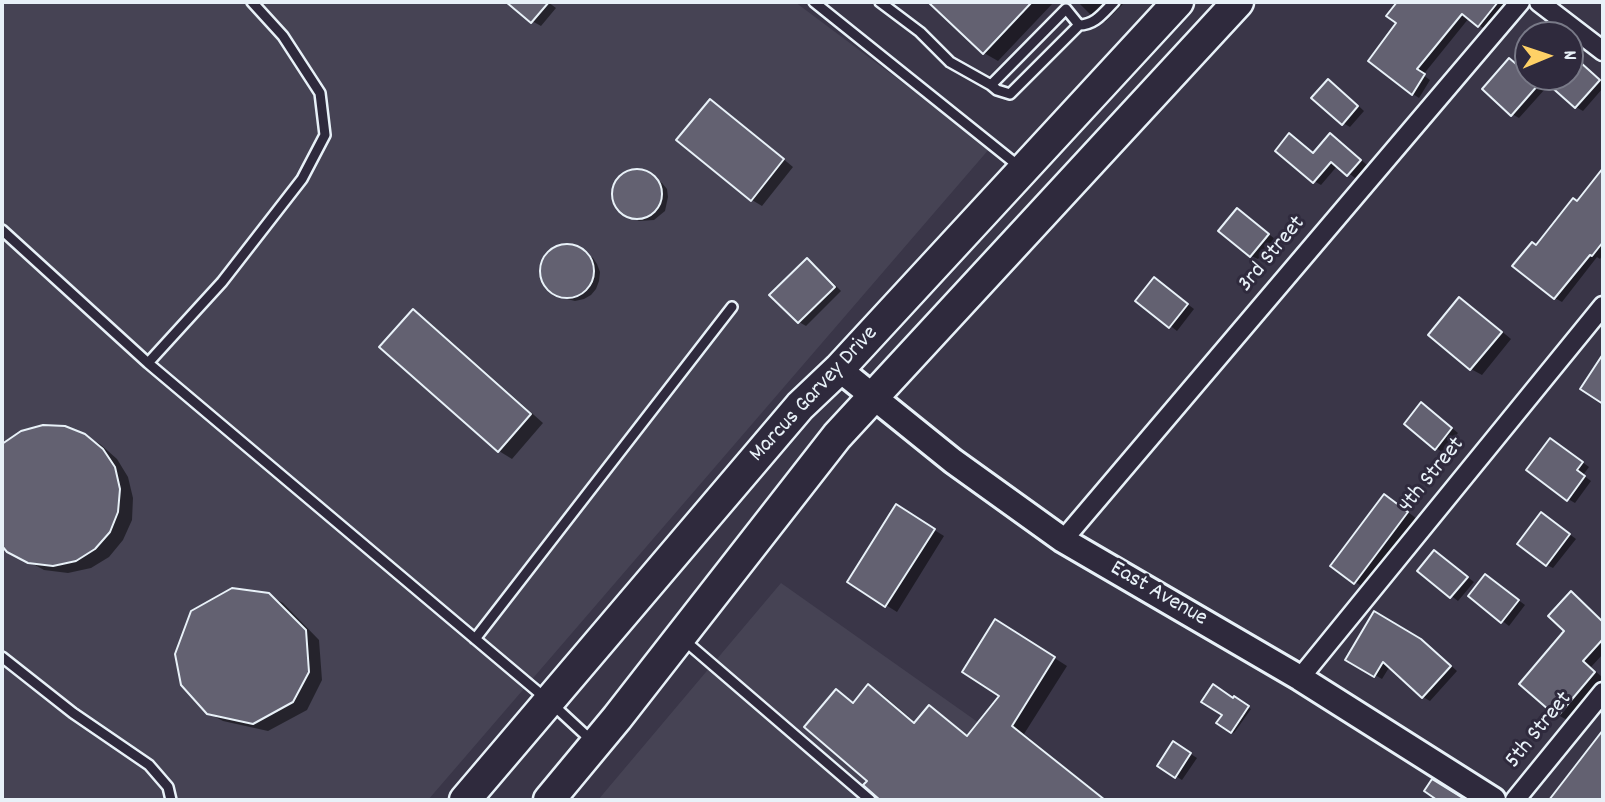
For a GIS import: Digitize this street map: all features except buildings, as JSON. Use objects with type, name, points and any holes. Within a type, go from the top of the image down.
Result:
[{"type":"highway","name":"Marcus Garvey Drive","points":[[465,800],[800,406],[839,369],[1178,2]]},
{"type":"highway","name":"Marcus Garvey Drive","points":[[549,800],[596,744],[837,436],[1238,2]]},
{"type":"main road","name":"East Avenue","points":[[839,369],[953,461],[1063,540],[1300,678],[1493,800]]},
{"type":"street","name":"3rd Street","points":[[1063,540],[1520,2]]},
{"type":"street","points":[[1539,2],[1603,51]]},
{"type":"street","name":"4th Street","points":[[1300,678],[1603,306]]},
{"type":"street","name":"5th Street","points":[[1515,800],[1603,692]]},
{"type":"lane","points":[[148,363],[222,282],[302,179],[325,135],[320,93],[283,36],[252,2]]},
{"type":"lane","points":[[814,2],[1023,169]]},
{"type":"lane","points":[[880,2],[920,32],[950,62],[997,90],[1010,94],[1079,24]]},
{"type":"lane","points":[[991,85],[1066,9],[1079,24],[1088,25],[1096,21],[1114,2]]},
{"type":"lane","points":[[2,230],[148,363],[550,702],[596,744]]},
{"type":"lane","points":[[475,639],[732,307]]},
{"type":"lane","points":[[680,637],[870,800]]},
{"type":"lane","points":[[2,657],[73,713],[149,765],[168,788],[171,800]]},
{"type":"shaded area","points":[[2,2],[795,2],[990,148],[428,800],[2,800]]},
{"type":"shaded area","points":[[781,583],[1088,800],[598,800]]}]
